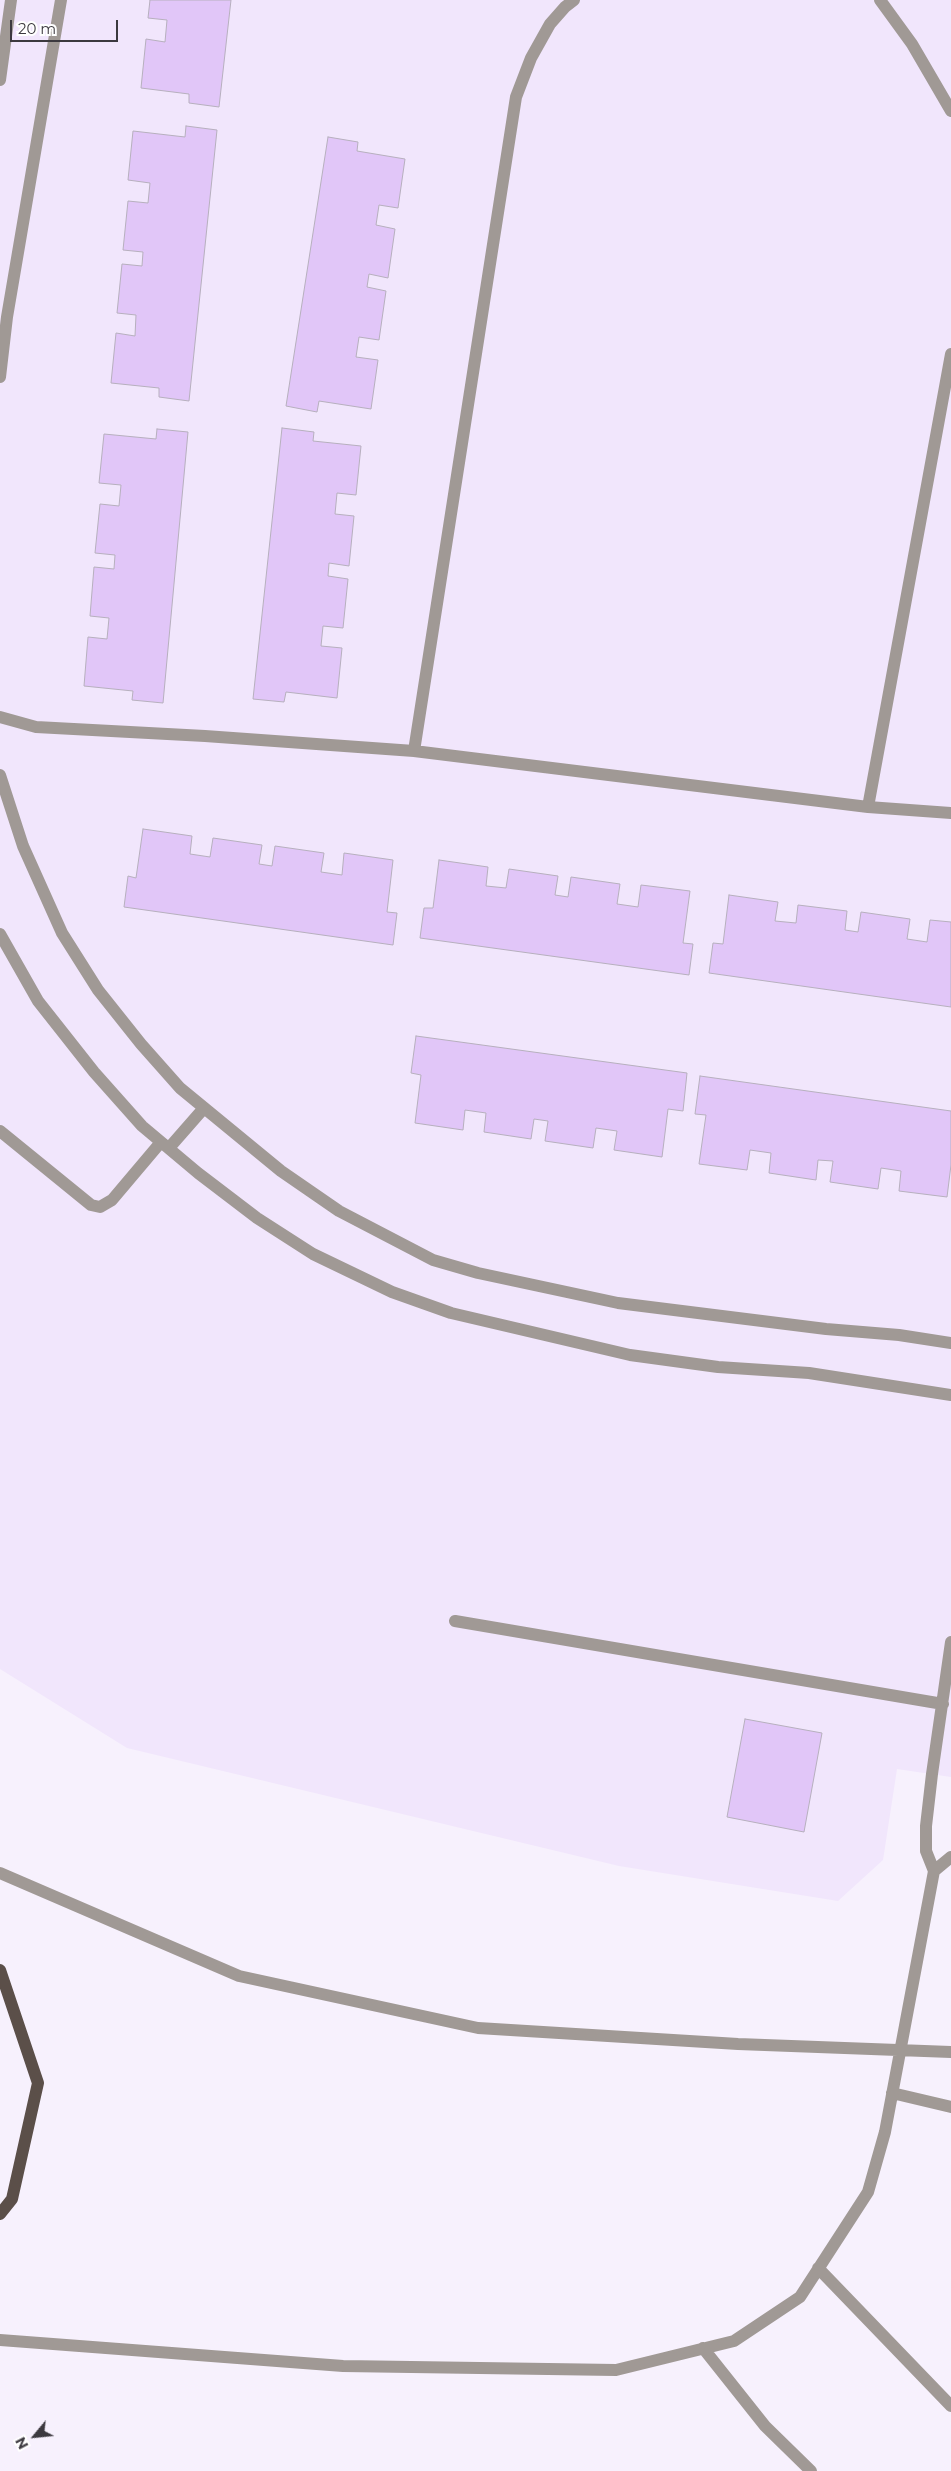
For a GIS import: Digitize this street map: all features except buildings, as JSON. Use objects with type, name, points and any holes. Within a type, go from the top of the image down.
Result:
[{"type":"main road","points":[[0,1970],[38,2084],[12,2199],[0,2214]]},
{"type":"street","points":[[0,80],[10,0]]},
{"type":"street","points":[[0,377],[7,317],[61,0]]},
{"type":"street","points":[[414,751],[516,97],[531,58],[550,24],[574,0]]},
{"type":"street","points":[[880,0],[912,44],[951,111]]},
{"type":"street","points":[[868,806],[951,354]]},
{"type":"street","points":[[0,717],[36,727],[205,736],[414,751],[868,806],[951,813]]},
{"type":"street","points":[[0,775],[23,846],[62,933],[98,990],[140,1044],[180,1088],[281,1172],[340,1211],[433,1260],[478,1273],[618,1303],[826,1329],[899,1335],[951,1343]]},
{"type":"street","points":[[0,934],[38,1002],[94,1072],[142,1126],[257,1218],[314,1254],[392,1292],[451,1313],[630,1355],[718,1367],[809,1373],[951,1395]]},
{"type":"street","points":[[0,1131],[91,1205],[100,1207],[112,1200],[204,1108]]},
{"type":"street","points":[[454,1621],[944,1704]]},
{"type":"street","points":[[0,2340],[343,2366],[616,2370],[734,2341],[800,2296],[868,2192],[885,2132],[934,1871],[926,1851],[926,1826],[932,1774],[949,1683],[951,1642]]},
{"type":"street","points":[[934,1871],[951,1857]]},
{"type":"street","points":[[0,1873],[239,1976],[478,2028],[738,2044],[951,2052]]},
{"type":"street","points":[[892,2093],[951,2106]]},
{"type":"street","points":[[818,2268],[951,2406]]},
{"type":"street","points":[[703,2348],[766,2426],[811,2471]]},
{"type":"shaded area","points":[[0,0],[951,0],[951,1777],[897,1769],[883,1860],[838,1901],[619,1866],[127,1748],[0,1669]]}]
